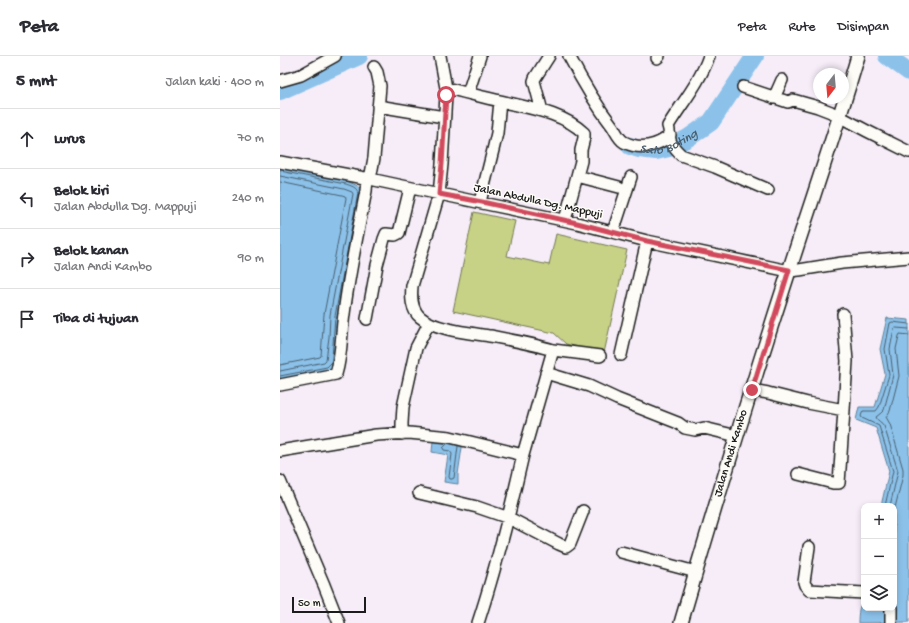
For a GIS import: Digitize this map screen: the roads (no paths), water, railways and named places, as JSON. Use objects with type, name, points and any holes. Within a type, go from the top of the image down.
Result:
[{"type":"street","points":[[280,82],[301,75],[335,56]]},
{"type":"street","points":[[440,56],[446,88],[442,164],[439,194],[412,286],[411,300],[415,309],[420,317],[429,323],[441,327],[491,336],[553,350],[600,356]]},
{"type":"street","points":[[468,93],[480,56]]},
{"type":"street","points":[[542,112],[534,81],[548,56]]},
{"type":"street","points":[[569,56],[587,89],[605,117],[624,141],[647,147],[670,139]]},
{"type":"street","points":[[709,56],[703,72],[695,86],[668,126],[670,139],[679,153],[768,190]]},
{"type":"street","name":"Jalan Andi Kambo","points":[[681,623],[737,436],[858,57]]},
{"type":"street","points":[[280,385],[336,374],[341,349],[348,284],[374,158],[380,86],[377,72],[374,67]]},
{"type":"street","points":[[774,98],[782,80]]},
{"type":"street","points":[[743,87],[788,102],[793,100],[818,107],[840,116],[909,152]]},
{"type":"street","points":[[446,88],[564,119],[584,133],[577,176],[565,220]]},
{"type":"street","points":[[480,202],[497,133],[500,101]]},
{"type":"street","points":[[378,106],[444,117]]},
{"type":"street","name":"Jalan Abdulla Dg. Mappuji","points":[[280,162],[565,220],[647,241],[789,270],[909,257]]},
{"type":"street","points":[[577,176],[619,187]]},
{"type":"street","points":[[613,232],[631,177]]},
{"type":"street","points":[[367,319],[377,265],[384,239],[386,234],[395,235],[399,233],[410,188]]},
{"type":"street","points":[[621,355],[647,241]]},
{"type":"street","points":[[798,474],[833,483],[839,483],[847,361],[843,314]]},
{"type":"street","points":[[402,434],[403,406],[416,348],[429,323]]},
{"type":"street","points":[[478,623],[492,580],[509,518],[523,455],[553,350]]},
{"type":"street","points":[[546,373],[590,386],[617,399],[678,422],[685,428],[694,430],[704,428],[737,436]]},
{"type":"street","points":[[752,390],[844,410]]},
{"type":"street","points":[[280,451],[376,435],[409,433],[450,437],[523,455]]},
{"type":"street","points":[[280,481],[339,623]]},
{"type":"street","points":[[419,493],[477,507],[509,518],[566,547],[570,544],[584,511]]},
{"type":"street","points":[[809,547],[804,582],[809,590],[861,593]]},
{"type":"street","points":[[620,552],[696,572]]},
{"type":"street","points":[[891,611],[891,623]]},
{"type":"water","points":[[280,167],[347,181],[360,187],[362,192],[335,364],[329,371],[280,380]]},
{"type":"water","points":[[887,318],[909,320],[909,622],[858,623],[861,603],[861,611],[897,611],[897,503],[882,503],[889,471],[876,428],[856,420],[859,407],[875,407],[885,374],[880,349]]},
{"type":"water","points":[[445,438],[463,441],[458,484],[444,482],[448,455],[432,452],[433,441],[444,442]]},
{"type":"waterway","name":"Salo Boting","points":[[280,91],[359,56]]},
{"type":"waterway","name":"Salo Boting","points":[[630,146],[639,149],[656,151],[669,148],[688,138],[711,122],[755,56]]},
{"type":"waterway","name":"Salo Boting","points":[[887,56],[909,72]]}]
